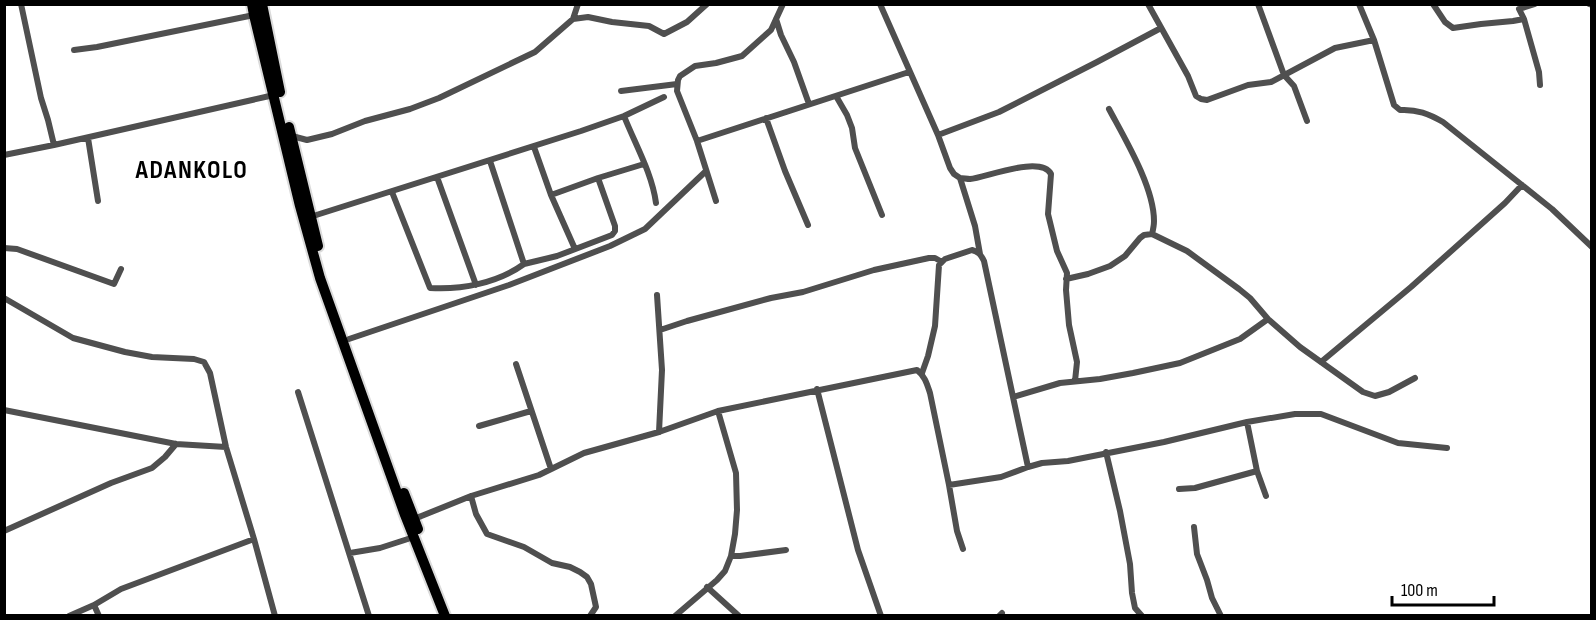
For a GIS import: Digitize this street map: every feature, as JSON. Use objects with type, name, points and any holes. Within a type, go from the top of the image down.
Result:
[{"type":"main road","points":[[262,4],[320,278],[414,537],[446,615]]},
{"type":"main road","points":[[253,10],[307,218],[326,276],[414,519],[452,615]]},
{"type":"street","points":[[21,4],[41,98],[54,145]]},
{"type":"street","points":[[291,136],[307,140],[333,134],[440,98],[535,52],[573,19],[578,4]]},
{"type":"street","points":[[573,19],[588,17],[650,26],[664,34],[687,22],[707,4]]},
{"type":"street","points":[[716,201],[676,84],[680,76],[695,66],[742,56],[771,30],[783,4]]},
{"type":"street","points":[[880,4],[938,135],[950,168],[960,178],[975,226],[980,254],[984,261],[1028,468]]},
{"type":"street","points":[[1148,4],[1188,76],[1196,96],[1207,100],[1248,85],[1271,82],[1335,48],[1374,40]]},
{"type":"street","points":[[1258,4],[1284,75],[1294,86],[1307,121]]},
{"type":"street","points":[[1359,4],[1374,40],[1394,105],[1400,110],[1411,109],[1426,113],[1443,122],[1552,210],[1592,247]]},
{"type":"street","points":[[1433,4],[1445,22],[1453,28],[1524,19]]},
{"type":"street","points":[[1535,4],[1519,9],[1539,72],[1540,86]]},
{"type":"street","points":[[74,50],[97,47],[253,10]]},
{"type":"street","points":[[776,18],[809,104]]},
{"type":"street","points":[[938,135],[999,112],[1161,28]]},
{"type":"street","points":[[697,141],[909,72]]},
{"type":"street","points":[[621,91],[676,84]]},
{"type":"street","points":[[4,155],[274,95]]},
{"type":"street","points":[[837,96],[852,128],[855,148],[882,215]]},
{"type":"street","points":[[307,218],[534,147],[624,116],[664,97]]},
{"type":"street","points":[[1109,109],[1136,159],[1149,192],[1154,220],[1152,234]]},
{"type":"street","points":[[624,116],[654,190],[656,203]]},
{"type":"street","points":[[766,118],[808,225]]},
{"type":"street","points":[[88,138],[98,201]]},
{"type":"street","points":[[534,147],[551,195],[575,249]]},
{"type":"street","points":[[490,160],[524,264]]},
{"type":"street","points":[[551,195],[644,164]]},
{"type":"street","points":[[960,178],[969,179],[1006,169],[1043,166],[1049,170],[1051,174],[1048,214],[1067,273],[1069,325],[1077,362],[1075,381]]},
{"type":"street","points":[[348,339],[509,285],[645,230],[706,171]]},
{"type":"street","points":[[437,177],[476,285]]},
{"type":"street","points":[[392,192],[430,288],[476,285],[498,278],[524,264],[612,235],[615,231],[598,178]]},
{"type":"street","points":[[1321,363],[1410,287],[1522,185]]},
{"type":"street","points":[[1066,279],[1110,267],[1125,256],[1140,238],[1152,234],[1187,251],[1239,289],[1300,347],[1363,393],[1375,396],[1389,392],[1415,378]]},
{"type":"street","points":[[4,248],[16,249],[114,284],[121,269]]},
{"type":"street","points":[[922,373],[934,326],[939,265],[945,259],[972,250],[980,254]]},
{"type":"street","points":[[660,330],[771,298],[803,292],[874,270],[929,258],[942,262]]},
{"type":"street","points":[[657,295],[662,370],[659,432]]},
{"type":"street","points":[[4,298],[72,338],[152,357],[194,359],[204,362],[210,374],[226,447],[275,615]]},
{"type":"street","points":[[1013,397],[1060,383],[1133,373],[1180,363],[1240,339],[1268,319]]},
{"type":"street","points":[[516,364],[551,469]]},
{"type":"street","points":[[414,519],[471,496],[539,475],[584,453],[659,432],[718,411],[917,370],[922,373],[930,393],[957,531],[963,549]]},
{"type":"street","points":[[817,389],[858,550],[880,614],[872,615]]},
{"type":"street","points":[[298,392],[369,615]]},
{"type":"street","points":[[4,410],[176,444],[226,447]]},
{"type":"street","points":[[480,426],[531,411]]},
{"type":"street","points":[[675,615],[717,580],[731,556],[737,510],[736,473],[718,411]]},
{"type":"street","points":[[949,485],[1001,477],[1042,463],[1068,461],[1247,422],[1295,414],[1321,414],[1398,443],[1447,448]]},
{"type":"street","points":[[1247,422],[1257,471],[1266,496]]},
{"type":"street","points":[[4,531],[111,483],[152,468],[176,444]]},
{"type":"street","points":[[1106,452],[1130,564],[1135,609],[1143,615]]},
{"type":"street","points":[[1179,489],[1195,488],[1257,471]]},
{"type":"street","points":[[471,496],[476,514],[487,534],[524,547],[552,563],[570,567],[586,577],[594,593],[597,607],[590,615]]},
{"type":"street","points":[[1194,527],[1197,554],[1220,615]]},
{"type":"street","points":[[350,553],[380,548],[414,537]]},
{"type":"street","points":[[69,615],[94,605],[122,589],[254,539]]},
{"type":"street","points":[[731,556],[786,550]]},
{"type":"street","points":[[707,587],[739,615]]},
{"type":"street","points":[[94,605],[99,615]]},
{"type":"district","name":"ADANKOLO","points":[[192,170]]}]
